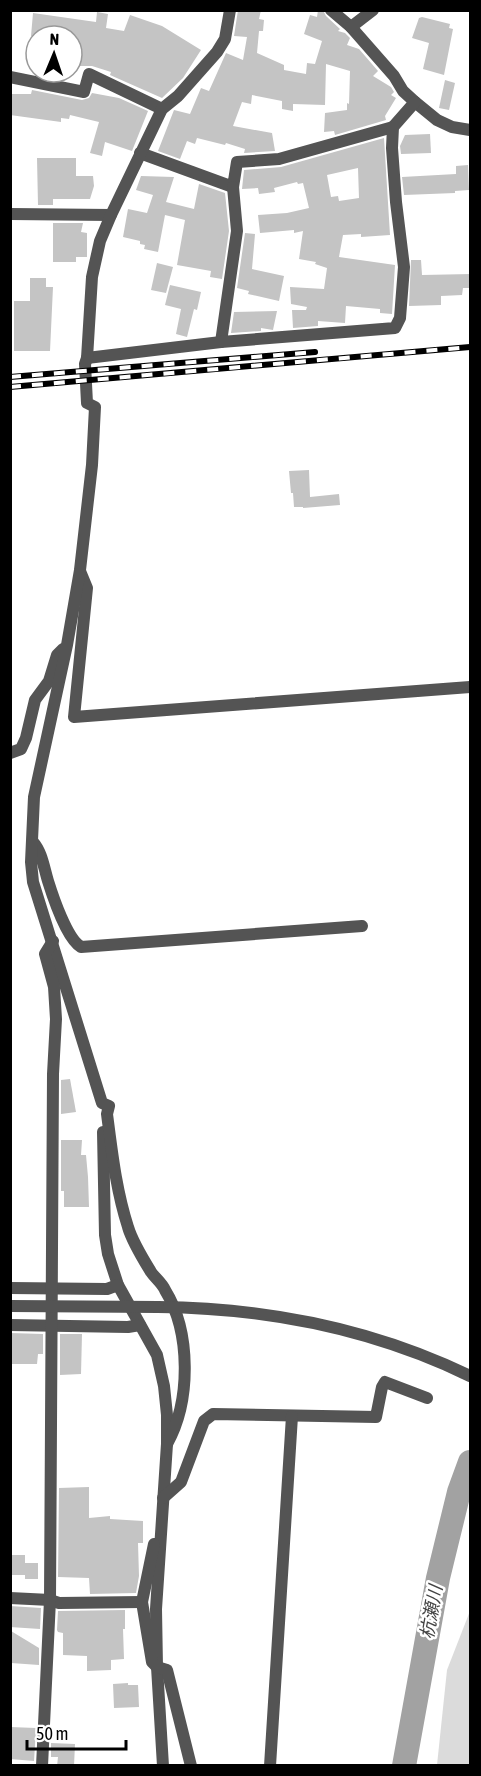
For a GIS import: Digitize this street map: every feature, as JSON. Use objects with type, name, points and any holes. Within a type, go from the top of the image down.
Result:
[{"type":"street","points":[[163,1766],[156,1609],[167,1415],[157,1355],[118,1285],[111,1266],[105,1235],[102,1103],[33,882],[32,842],[34,796],[67,645],[80,570],[92,465],[95,407],[87,403],[85,364],[92,277],[100,241],[162,108],[178,96],[218,52],[225,39],[230,10]]},
{"type":"street","points":[[331,10],[351,27],[394,76],[403,91],[415,102],[437,120],[452,127],[471,130]]},
{"type":"street","points":[[351,27],[373,10]]},
{"type":"street","points":[[10,77],[84,92],[89,74],[162,108]]},
{"type":"street","points":[[221,342],[237,231],[233,188],[237,162],[279,159],[393,127],[415,102]]},
{"type":"street","points":[[87,358],[221,342],[395,328],[400,318],[404,267],[396,202],[393,127]]},
{"type":"street","points":[[140,153],[233,188]]},
{"type":"street","points":[[10,213],[111,215]]},
{"type":"street","points":[[80,570],[87,588],[74,717],[471,687]]},
{"type":"street","points":[[10,753],[21,749],[35,700],[49,681],[57,655],[67,645]]},
{"type":"street","points":[[32,842],[35,843],[40,854],[48,883],[72,940],[81,947],[362,926]]},
{"type":"street","points":[[42,1766],[50,1600],[53,1074],[56,1019],[54,987],[45,954],[53,941]]},
{"type":"street","points":[[102,1103],[109,1106],[107,1114],[113,1165],[128,1229],[151,1272],[164,1287],[175,1307],[182,1334],[185,1364],[182,1393],[173,1433],[167,1444]]},
{"type":"street","points":[[10,1288],[107,1288],[118,1285]]},
{"type":"street","points":[[10,1306],[175,1307],[235,1310],[307,1322],[362,1335],[422,1355],[471,1376]]},
{"type":"street","points":[[10,1325],[128,1327],[140,1325]]},
{"type":"street","points":[[163,1498],[181,1482],[204,1421],[213,1414],[376,1417],[385,1382],[427,1398]]},
{"type":"street","points":[[270,1766],[292,1416]]},
{"type":"street","points":[[160,1530],[155,1537],[142,1602],[152,1662],[157,1667],[167,1670],[192,1766]]},
{"type":"street","points":[[10,1598],[50,1600],[59,1603],[142,1602]]},
{"type":"shaded area","points":[[470,1611],[470,1765],[437,1765],[447,1670]]},
{"type":"building","points":[[238,10],[261,10],[259,19],[264,20],[263,31],[259,31],[257,53],[284,65],[284,70],[306,74],[307,63],[315,64],[322,41],[304,34],[310,15],[317,17],[318,10],[323,10],[340,29],[338,31],[350,38],[347,45],[359,49],[378,71],[373,76],[391,87],[394,92],[391,95],[396,98],[385,116],[386,120],[335,135],[334,131],[324,132],[325,113],[347,110],[350,71],[326,64],[325,105],[293,104],[293,111],[282,109],[282,101],[252,95],[251,104],[242,102],[233,126],[272,133],[275,151],[244,153],[245,149],[197,138],[195,144],[187,141],[180,159],[158,151],[174,110],[190,114],[201,88],[209,91],[226,53],[243,60],[247,37],[234,36]]},
{"type":"building","points":[[97,12],[108,14],[106,28],[124,31],[130,15],[162,26],[201,50],[183,78],[162,98],[110,75],[111,72],[84,66],[84,24],[32,24],[33,13],[96,22]]},
{"type":"building","points":[[419,18],[450,24],[449,28],[453,29],[444,75],[423,69],[429,43],[412,38]]},
{"type":"building","points":[[445,80],[455,83],[449,110],[439,108]]},
{"type":"building","points":[[32,90],[82,100],[89,98],[92,93],[119,98],[148,111],[132,151],[105,142],[102,156],[90,153],[99,122],[70,115],[69,119],[61,118],[61,122],[10,115],[10,94],[31,94]]},
{"type":"building","points":[[430,134],[431,153],[401,154],[400,146],[405,135]]},
{"type":"building","points":[[384,138],[390,235],[361,237],[361,234],[343,235],[339,257],[395,265],[392,314],[380,313],[380,309],[346,306],[345,323],[318,321],[318,326],[293,328],[292,310],[306,310],[307,307],[291,304],[290,287],[324,289],[327,268],[315,264],[316,262],[299,259],[303,231],[260,233],[258,215],[287,213],[309,208],[303,183],[298,184],[297,182],[274,188],[275,192],[259,194],[258,188],[242,189],[244,170],[281,167]],"holes":[[[358,168],[359,198],[339,201],[338,196],[331,197],[327,175]]]},
{"type":"building","points":[[37,158],[76,158],[76,176],[93,176],[94,186],[90,199],[53,199],[53,205],[38,205]]},
{"type":"building","points":[[468,165],[469,190],[455,191],[455,193],[404,195],[402,177],[456,174],[456,166]]},
{"type":"building","points":[[141,176],[174,177],[166,202],[194,209],[199,184],[225,193],[229,231],[222,279],[210,277],[211,271],[177,265],[185,220],[165,215],[158,252],[144,249],[145,245],[140,244],[140,241],[123,237],[128,209],[147,213],[153,195],[136,190]]},
{"type":"building","points":[[53,223],[83,223],[81,232],[87,233],[87,257],[76,257],[76,262],[53,262]]},
{"type":"building","points":[[245,233],[255,234],[252,269],[284,276],[279,301],[248,294],[249,291],[237,288]]},
{"type":"building","points":[[411,260],[421,260],[422,275],[471,274],[471,288],[463,288],[462,295],[441,296],[441,305],[409,306]]},
{"type":"building","points":[[157,263],[173,267],[166,293],[151,290]]},
{"type":"building","points":[[30,278],[46,278],[46,287],[53,287],[50,351],[14,351],[14,301],[30,301]]},
{"type":"building","points":[[170,285],[201,292],[187,337],[176,334],[181,309],[165,305]]},
{"type":"building","points":[[277,311],[273,330],[261,328],[261,331],[231,333],[234,312]]},
{"type":"building","points":[[309,470],[310,497],[339,494],[340,505],[294,507],[289,471]]},
{"type":"building","points":[[70,1079],[76,1112],[61,1114],[61,1080]]},
{"type":"building","points":[[61,1140],[82,1140],[81,1155],[86,1155],[89,1207],[64,1207],[64,1191],[61,1191]]},
{"type":"building","points":[[10,1333],[43,1334],[43,1354],[38,1354],[37,1364],[10,1364]]},
{"type":"building","points":[[60,1334],[82,1334],[81,1374],[60,1375]]},
{"type":"building","points":[[89,1487],[89,1518],[110,1516],[110,1519],[143,1521],[143,1543],[138,1543],[139,1576],[136,1593],[90,1594],[89,1578],[58,1577],[59,1488]]},
{"type":"building","points":[[10,1555],[25,1555],[25,1563],[38,1563],[38,1579],[25,1579],[25,1575],[10,1575]]},
{"type":"building","points":[[10,1606],[41,1608],[40,1629],[10,1627]]},
{"type":"building","points":[[125,1610],[124,1659],[111,1660],[111,1670],[87,1671],[87,1656],[63,1655],[63,1633],[57,1630],[58,1611]]},
{"type":"building","points":[[11,1631],[39,1648],[39,1665],[11,1663]]},
{"type":"building","points":[[128,1683],[128,1685],[138,1685],[139,1707],[114,1708],[113,1684]]},
{"type":"building","points":[[10,1727],[36,1728],[34,1761],[10,1759]]},
{"type":"building","points":[[51,1743],[75,1744],[74,1766],[57,1766],[58,1757],[51,1757]]},
{"type":"waterway","name":"杭瀬川","points":[[404,1766],[438,1578],[459,1492],[470,1462]]},
{"type":"railway","points":[[10,387],[470,347]]},
{"type":"railway","points":[[10,377],[315,352]]}]
